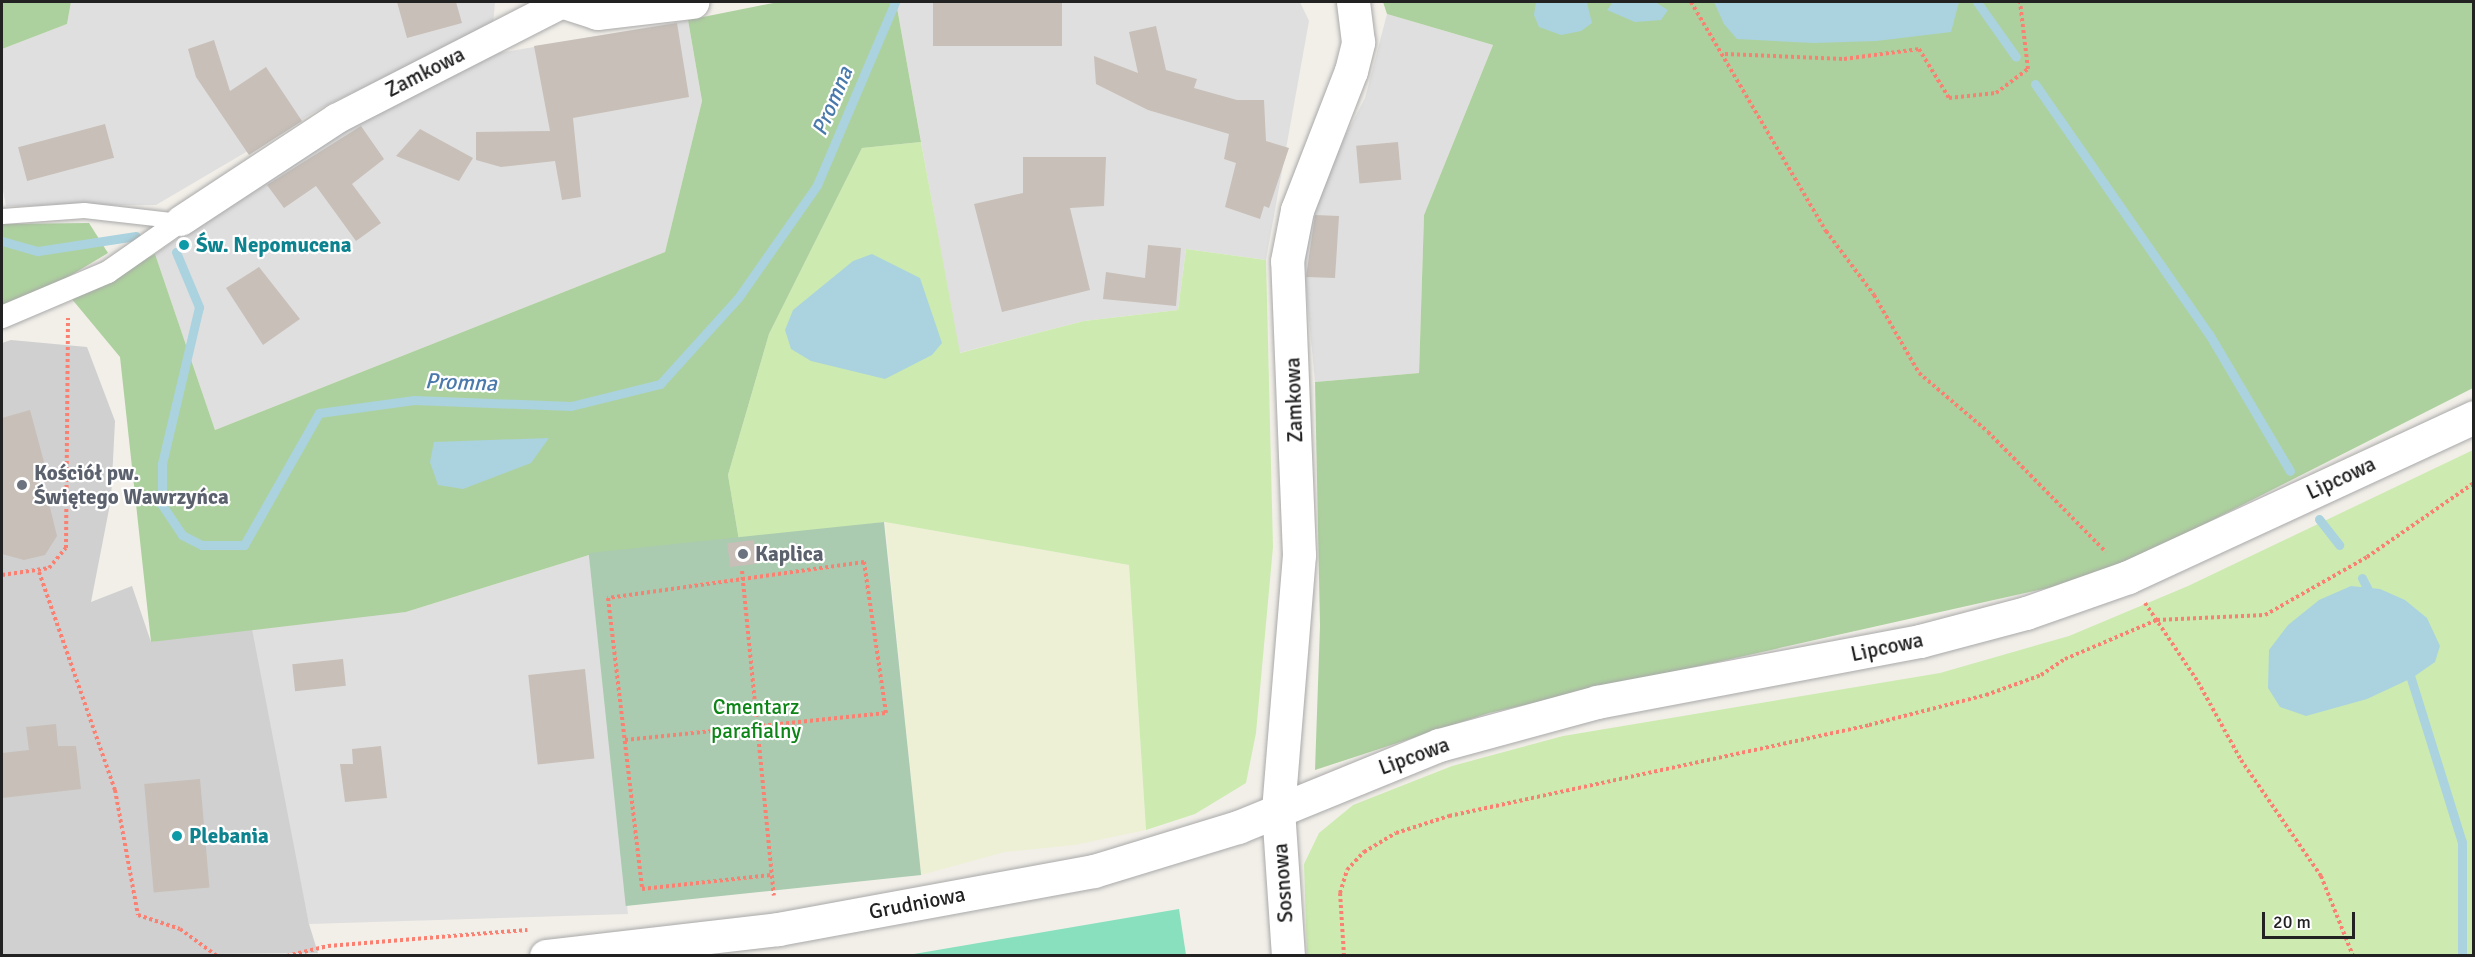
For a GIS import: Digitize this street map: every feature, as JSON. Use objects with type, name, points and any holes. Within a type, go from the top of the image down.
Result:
[{"type":"street","name":"Zamkowa","points":[[2,317],[108,272],[336,119],[564,2],[597,13],[692,2]]},
{"type":"street","name":"Zamkowa","points":[[1278,810],[1299,555],[1287,261],[1297,210],[1351,71],[1358,42],[1353,2]]},
{"type":"street","name":"Lipcowa","points":[[1278,810],[1439,745],[1585,705],[1920,641],[2026,613],[2128,577],[2474,417]]},
{"type":"street","name":"Grudniowa","points":[[538,943],[652,950],[778,929],[1094,871],[1188,845],[1278,810]]},
{"type":"street","name":"Sosnowa","points":[[1278,810],[1288,956]]},
{"type":"lane","points":[[2,216],[84,210],[181,221]]},
{"type":"path","points":[[1691,2],[1725,54],[1826,231],[1874,295],[1920,373],[2071,512],[2128,577],[2198,682],[2241,760],[2321,876],[2353,956]]},
{"type":"path","points":[[1725,54],[1844,59],[1919,49],[1949,98],[1996,93],[2028,69],[2020,2]]},
{"type":"path","points":[[2,575],[39,572],[49,568],[66,548],[67,345]]},
{"type":"path","points":[[1344,956],[1340,893],[1347,870],[1364,852],[1396,833],[1449,816],[1869,724],[1986,694],[2041,675],[2065,659],[2157,620],[2265,615],[2367,557],[2474,483]]},
{"type":"path","points":[[626,740],[885,713],[864,562],[608,598],[642,889],[771,875]]},
{"type":"path","points":[[742,571],[755,727],[774,895]]},
{"type":"path","points":[[39,572],[115,790],[138,915],[180,929],[217,956]]},
{"type":"path","points":[[287,956],[328,946],[538,943]]},
{"type":"shaded area","points":[[71,2],[495,2],[493,25],[323,107],[156,205],[6,206],[2,185],[2,49],[67,24]]},
{"type":"shaded area","points":[[896,2],[1300,2],[1309,21],[1266,260],[1186,249],[1178,310],[1084,321],[959,353]]},
{"type":"shaded area","points":[[1387,14],[1493,45],[1424,215],[1419,373],[1315,382],[1302,246],[1317,190],[1365,98]]},
{"type":"shaded area","points":[[688,20],[702,101],[665,252],[215,430],[155,254],[278,168],[392,99],[499,53]]},
{"type":"shaded area","points":[[11,340],[87,347],[115,421],[111,499],[91,602],[132,586],[151,642],[251,624],[309,924],[318,953],[2,956],[2,343]]},
{"type":"shaded area","points":[[589,555],[628,914],[309,924],[251,643],[251,624],[406,612]]},
{"type":"green space","points":[[2,2],[71,2],[67,24],[2,49]]},
{"type":"green space","points":[[778,2],[896,2],[921,142],[862,148],[769,334],[728,475],[739,540],[589,555],[406,612],[151,642],[120,357],[71,298],[155,254],[215,430],[665,252],[702,101],[688,20]]},
{"type":"green space","points":[[1383,2],[2473,2],[2473,388],[2167,543],[2079,581],[1489,713],[1315,770],[1320,626],[1315,382],[1419,373],[1424,215],[1493,45],[1387,14]]},
{"type":"green space","points":[[921,142],[960,353],[1084,321],[1178,310],[1186,249],[1266,260],[1273,547],[1256,733],[1246,783],[1195,814],[1146,830],[1129,565],[885,522],[739,540],[728,475],[769,334],[862,148]]},
{"type":"green space","points":[[89,223],[108,253],[68,277],[2,307],[2,224]]},
{"type":"green space","points":[[2473,450],[2473,955],[1307,955],[1304,864],[1319,833],[1353,805],[1452,766],[1563,736],[1940,673],[2069,636],[2188,586]]},
{"type":"green space","name":"Cmentarz parafialny","points":[[884,522],[921,875],[626,906],[589,553]]},
{"type":"green space","points":[[885,522],[1129,565],[1146,830],[1075,845],[1005,852],[921,875]]},
{"type":"green space","points":[[1179,909],[1186,955],[908,955]]},
{"type":"water","points":[[1536,2],[1587,3],[1592,23],[1581,31],[1561,35],[1539,27],[1534,15]]},
{"type":"water","points":[[1613,2],[1655,2],[1668,10],[1661,20],[1635,22],[1607,10]]},
{"type":"water","points":[[1714,2],[1959,2],[1951,32],[1876,41],[1813,43],[1737,39],[1724,24]]},
{"type":"water","points":[[872,254],[920,278],[942,343],[932,355],[885,379],[811,361],[791,349],[785,330],[793,310],[853,261]]},
{"type":"water","points":[[549,438],[531,463],[463,489],[438,485],[430,462],[434,442]]},
{"type":"water","points":[[2351,586],[2380,589],[2405,600],[2427,618],[2440,646],[2435,662],[2412,678],[2367,699],[2306,716],[2280,707],[2268,688],[2269,650],[2288,625],[2319,600]]},
{"type":"building","points":[[397,2],[456,2],[462,23],[407,38]]},
{"type":"building","points":[[933,2],[1062,2],[1062,46],[933,46]]},
{"type":"building","points":[[677,23],[689,97],[573,118],[581,197],[562,200],[555,161],[501,167],[476,160],[476,132],[550,131],[534,46]]},
{"type":"building","points":[[1156,26],[1166,70],[1197,79],[1194,88],[1237,100],[1264,100],[1266,141],[1289,148],[1269,208],[1264,206],[1260,219],[1225,207],[1236,163],[1224,159],[1229,134],[1148,110],[1096,84],[1094,56],[1138,73],[1129,32]]},
{"type":"building","points":[[214,40],[230,91],[266,67],[302,121],[249,155],[196,77],[188,49]]},
{"type":"building","points":[[105,124],[114,158],[27,181],[18,147]]},
{"type":"building","points":[[361,126],[384,159],[352,184],[381,223],[356,241],[316,186],[284,208],[267,185]]},
{"type":"building","points":[[420,129],[473,158],[459,181],[396,156]]},
{"type":"building","points":[[1398,142],[1401,180],[1359,184],[1356,146]]},
{"type":"building","points":[[1023,157],[1106,157],[1104,206],[1070,208],[1090,290],[1002,312],[974,204],[1023,193]]},
{"type":"building","points":[[1315,215],[1339,216],[1335,278],[1306,277]]},
{"type":"building","points":[[1148,245],[1181,248],[1176,306],[1103,299],[1106,272],[1145,278]]},
{"type":"building","points":[[259,267],[300,319],[263,345],[226,288]]},
{"type":"building","name":"Kościół pw. Świętego Wawrzyńca","points":[[30,410],[47,473],[42,475],[57,536],[45,555],[24,560],[2,554],[2,418]]},
{"type":"building","name":"Kaplica","points":[[754,540],[757,564],[730,567],[727,543]]},
{"type":"building","points":[[343,659],[346,686],[295,691],[292,664]]},
{"type":"building","points":[[585,669],[594,759],[538,764],[528,675]]},
{"type":"building","points":[[56,724],[58,746],[76,746],[81,789],[2,798],[2,753],[29,750],[26,727]]},
{"type":"building","points":[[381,746],[387,798],[345,802],[340,764],[353,764],[352,749]]},
{"type":"building","name":"Plebania","points":[[200,779],[209,888],[154,892],[144,784]]},
{"type":"waterway","name":"Promna","points":[[176,252],[199,307],[162,464],[162,505],[182,535],[202,545],[244,545],[319,413],[414,400],[571,406],[660,384],[738,298],[817,185],[895,2]]},
{"type":"waterway","points":[[1977,2],[2016,57]]},
{"type":"waterway","points":[[2035,84],[2209,334],[2290,471]]},
{"type":"waterway","name":"Promna","points":[[2,241],[38,251],[136,236]]},
{"type":"waterway","points":[[2319,519],[2339,545]]},
{"type":"waterway","points":[[2362,578],[2372,598]]},
{"type":"waterway","points":[[2408,669],[2462,842],[2462,956]]},
{"type":"place","name":"Św. Nepomucena","points":[[184,245]]},
{"type":"place","name":"Kościół pw. Świętego Wawrzyńca","points":[[22,485]]},
{"type":"place","name":"Kaplica","points":[[743,554]]},
{"type":"place","name":"Plebania","points":[[177,836]]}]
